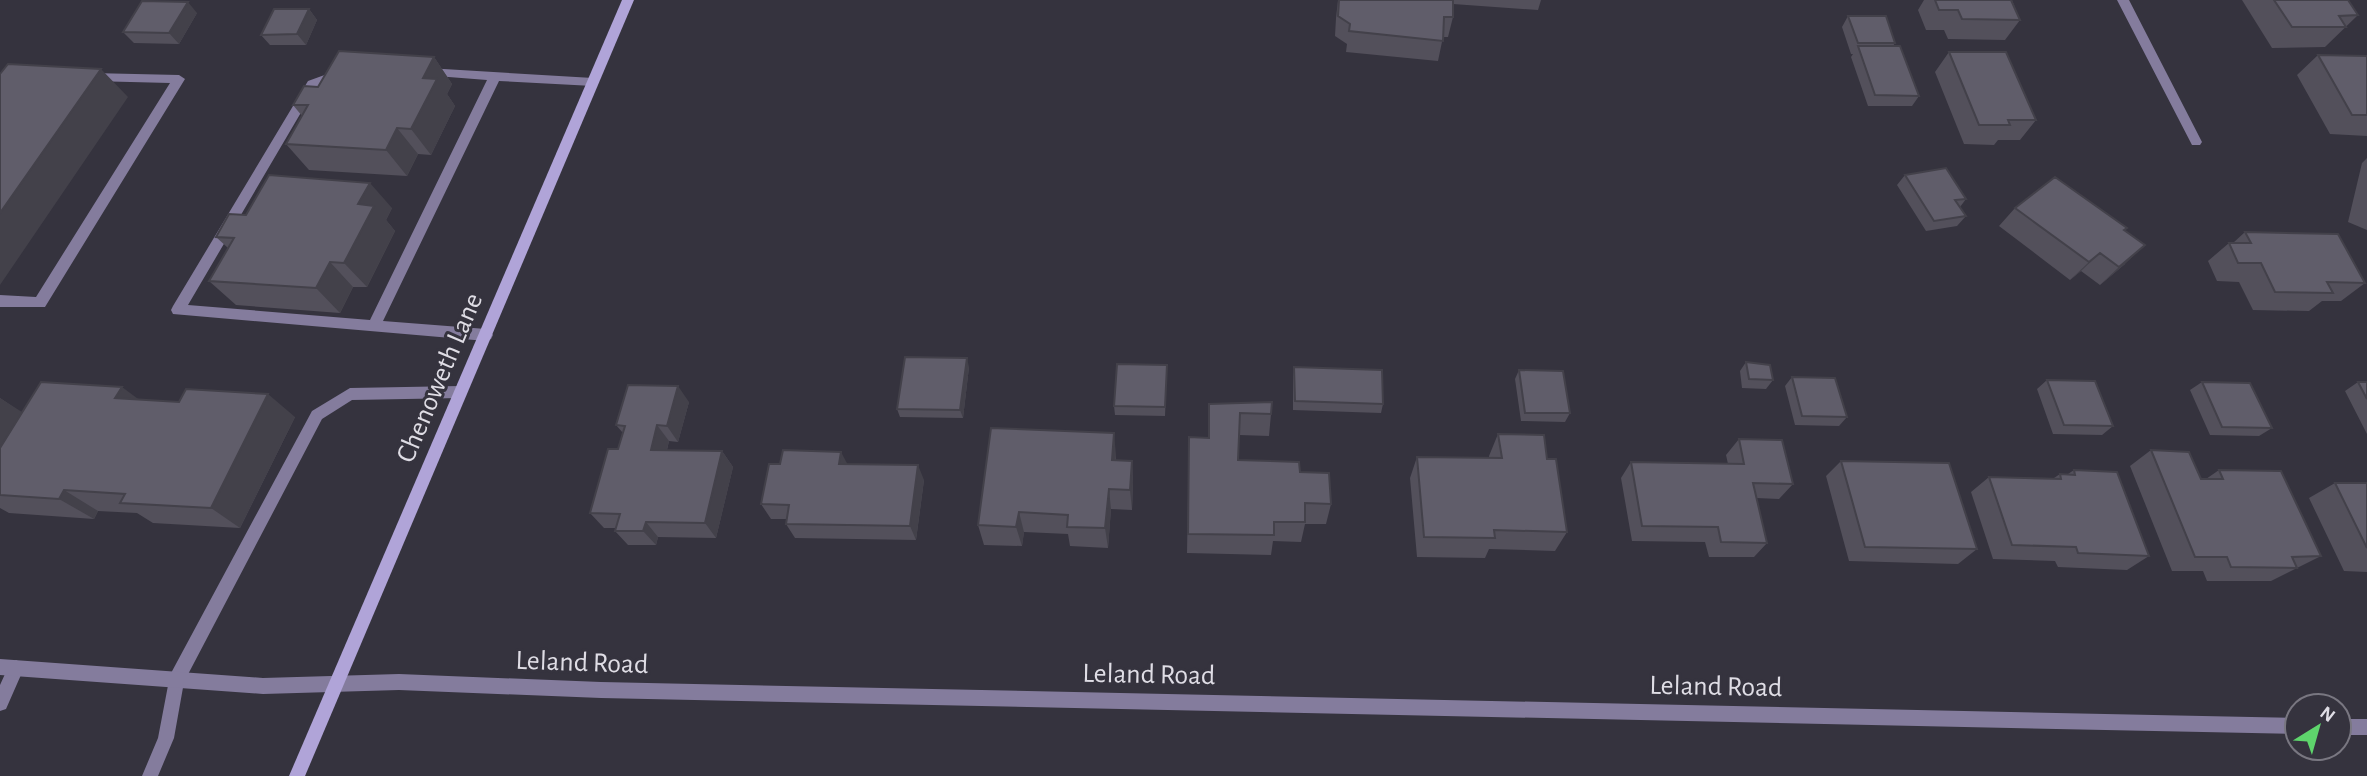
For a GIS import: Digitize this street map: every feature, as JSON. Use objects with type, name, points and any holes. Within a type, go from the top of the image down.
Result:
[{"type":"main road","name":"Chenoweth Lane","points":[[297,776],[628,0]]},
{"type":"street","points":[[2123,0],[2196,142]]},
{"type":"street","points":[[354,71],[332,75],[312,84],[178,310],[486,335]]},
{"type":"street","points":[[417,72],[593,82]]},
{"type":"street","points":[[374,326],[495,76]]},
{"type":"street","points":[[0,301],[40,303],[179,79],[82,77]]},
{"type":"street","points":[[149,776],[166,738],[176,680],[317,415],[350,394],[460,392]]},
{"type":"street","points":[[0,703],[8,668]]},
{"type":"street","name":"Leland Road","points":[[8,668],[263,687],[399,682],[629,691],[2283,726]]},
{"type":"building","points":[[1339,0],[1453,0],[1453,17],[1444,17],[1443,41],[1349,31],[1350,24],[1338,16]]},
{"type":"building","points":[[1935,0],[2011,0],[2020,20],[1962,19],[1958,10],[1939,10]]},
{"type":"building","points":[[2274,0],[2348,0],[2358,15],[2339,16],[2346,27],[2292,27]]},
{"type":"building","points":[[142,1],[188,2],[169,33],[123,32]]},
{"type":"building","points":[[274,9],[309,9],[297,34],[261,35]]},
{"type":"building","points":[[1848,16],[1886,16],[1895,43],[1858,43]]},
{"type":"building","points":[[1858,46],[1900,46],[1919,96],[1875,95]]},
{"type":"building","points":[[339,51],[434,57],[423,78],[437,79],[411,129],[397,128],[386,150],[286,144],[308,105],[293,105],[304,86],[318,87]]},
{"type":"building","points":[[1949,52],[2006,52],[2036,120],[2008,120],[2010,125],[1979,125]]},
{"type":"building","points":[[2318,55],[2367,56],[2367,115],[2352,115]]},
{"type":"building","points":[[8,64],[101,69],[0,213],[0,74]]},
{"type":"building","points":[[1946,168],[1966,199],[1955,200],[1966,216],[1934,221],[1905,175]]},
{"type":"building","points":[[269,175],[370,183],[358,204],[374,206],[344,263],[330,262],[316,288],[209,281],[234,238],[216,237],[229,214],[246,215]]},
{"type":"building","points":[[2055,177],[2127,228],[2124,230],[2145,245],[2119,267],[2100,253],[2089,262],[2015,208]]},
{"type":"building","points":[[2245,232],[2338,234],[2365,283],[2327,282],[2333,293],[2275,292],[2261,263],[2238,263],[2229,243],[2251,243]]},
{"type":"building","points":[[905,357],[967,358],[960,410],[897,409]]},
{"type":"building","points":[[1746,362],[1770,365],[1773,380],[1749,379]]},
{"type":"building","points":[[1117,364],[1167,365],[1165,407],[1114,406]]},
{"type":"building","points":[[1294,367],[1382,370],[1383,404],[1295,401]]},
{"type":"building","points":[[1519,370],[1563,371],[1570,413],[1525,413]]},
{"type":"building","points":[[1792,377],[1835,378],[1847,417],[1802,416]]},
{"type":"building","points":[[2047,380],[2095,381],[2113,426],[2064,425]]},
{"type":"building","points":[[41,382],[122,387],[115,398],[179,402],[186,389],[268,394],[211,508],[120,503],[125,494],[64,490],[59,499],[0,495],[0,448]]},
{"type":"building","points":[[2202,382],[2250,383],[2272,428],[2222,427]]},
{"type":"building","points":[[2358,382],[2367,382],[2367,399]]},
{"type":"building","points":[[628,385],[678,386],[667,426],[657,425],[651,450],[722,451],[705,523],[646,522],[643,531],[615,531],[620,514],[590,513],[608,449],[618,449],[625,426],[616,425]]},
{"type":"building","points":[[1272,402],[1271,414],[1240,413],[1238,460],[1299,462],[1300,472],[1329,473],[1331,504],[1305,503],[1305,522],[1274,522],[1274,535],[1188,534],[1189,437],[1209,438],[1209,404]]},
{"type":"building","points":[[991,428],[1114,433],[1112,460],[1132,461],[1130,490],[1109,489],[1105,528],[1067,527],[1068,515],[1019,512],[1016,527],[978,525]]},
{"type":"building","points":[[1498,434],[1544,435],[1547,459],[1556,459],[1567,532],[1494,530],[1495,538],[1424,537],[1417,457],[1502,458]]},
{"type":"building","points":[[1739,439],[1782,440],[1793,484],[1753,483],[1767,543],[1721,542],[1718,527],[1642,526],[1631,462],[1744,464]]},
{"type":"building","points":[[783,450],[841,452],[839,464],[918,465],[910,526],[786,524],[789,505],[761,504],[769,464],[780,464]]},
{"type":"building","points":[[2151,450],[2189,452],[2201,479],[2223,479],[2219,470],[2281,471],[2321,556],[2292,557],[2297,568],[2231,567],[2227,557],[2195,557]]},
{"type":"building","points":[[1841,461],[1949,463],[1977,549],[1865,547]]},
{"type":"building","points":[[2074,470],[2117,472],[2149,556],[2078,553],[2076,547],[2012,545],[1989,477],[2061,479],[2060,474],[2075,475]]},
{"type":"building","points":[[2335,483],[2367,483],[2367,548]]}]
